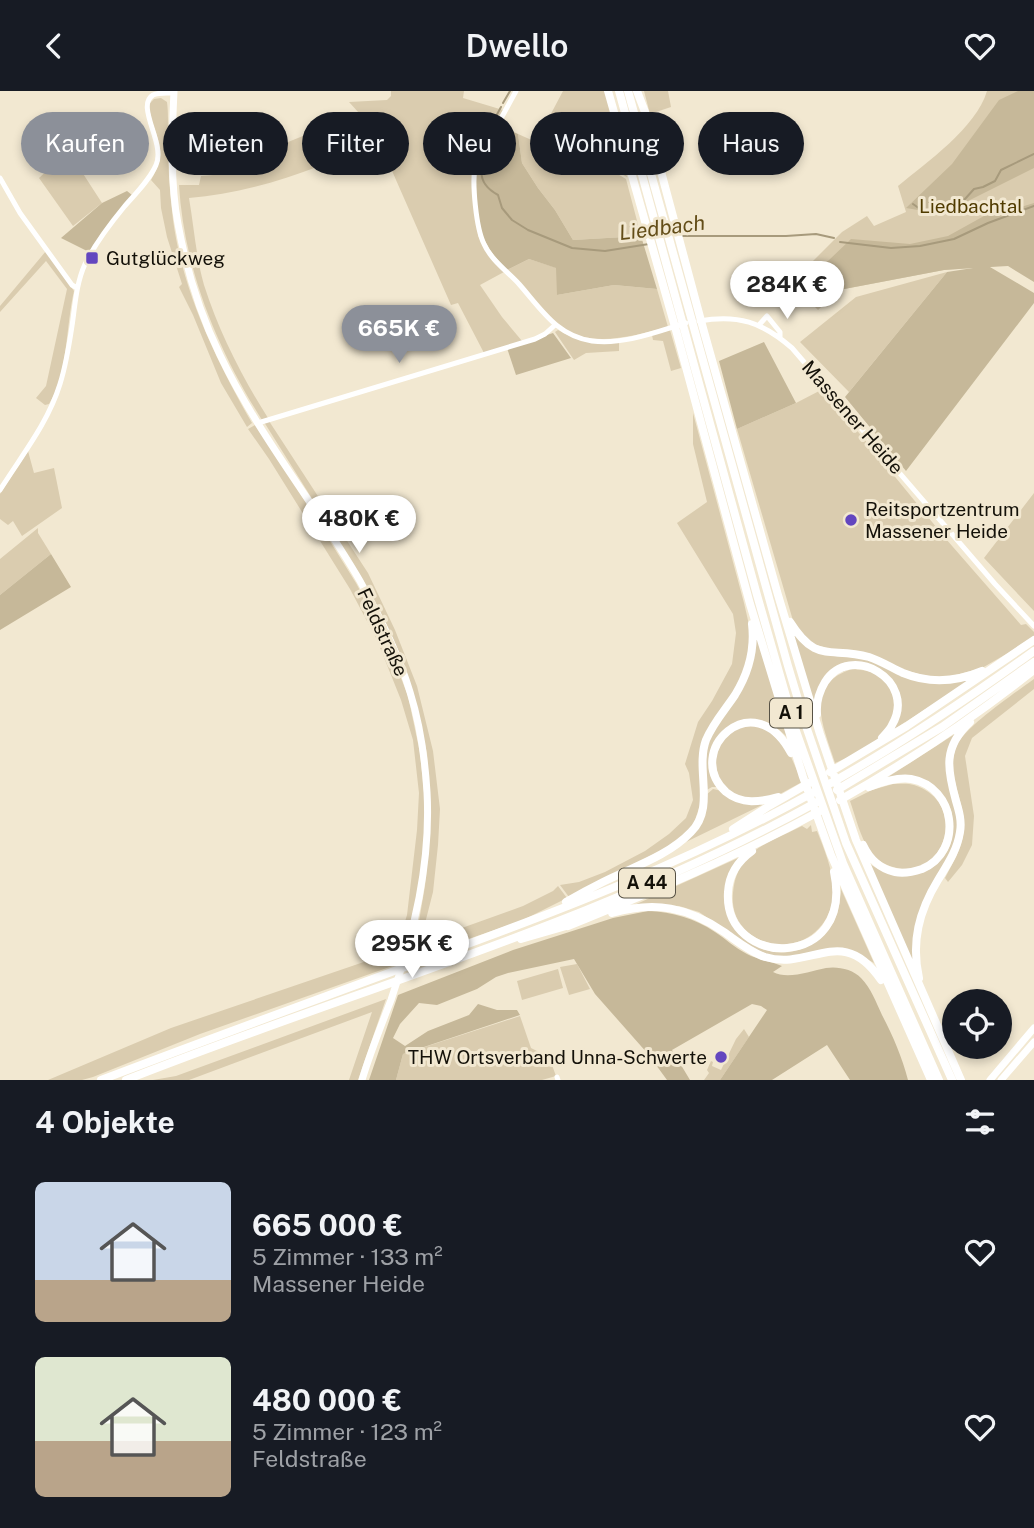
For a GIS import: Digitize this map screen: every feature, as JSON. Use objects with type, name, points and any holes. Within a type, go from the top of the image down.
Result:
[{"type":"highway","points":[[608,91],[681,333],[750,604],[803,777],[831,855],[930,1080]]},
{"type":"highway","name":"A 1","points":[[619,91],[628,112]]},
{"type":"highway","name":"A 1","points":[[628,91],[630,112]]},
{"type":"highway","points":[[637,91],[645,112],[699,329],[820,734],[856,840],[961,1080]]},
{"type":"highway","name":"A 1","points":[[644,175],[681,333],[804,756],[843,863],[939,1080]]},
{"type":"highway","name":"A 1","points":[[649,175],[699,329],[792,678],[841,830],[952,1080]]},
{"type":"highway","points":[[778,595],[798,636],[814,649],[866,656],[914,677],[931,681],[961,678],[1001,662]]},
{"type":"highway","points":[[522,924],[646,862],[677,845],[694,831],[705,799],[702,757],[706,740],[744,679],[751,655],[753,629],[750,604]]},
{"type":"highway","points":[[707,846],[797,789],[918,719],[1034,640]]},
{"type":"highway","name":"A 44","points":[[101,1080],[522,924],[707,846],[801,800],[843,776],[979,691],[1034,650]]},
{"type":"highway","name":"A 44","points":[[126,1080],[486,948],[677,870],[804,809],[846,785],[943,727],[1034,662]]},
{"type":"highway","points":[[820,734],[817,708],[821,689],[828,677],[854,665],[866,666],[888,678],[897,696],[898,706],[892,726],[882,739],[864,752]]},
{"type":"highway","points":[[925,997],[918,970],[915,938],[926,900],[955,851],[961,828],[948,757],[957,737],[967,725],[1034,670]]},
{"type":"highway","points":[[568,926],[683,879],[807,818],[947,735],[999,698]]},
{"type":"highway","name":"A 1","points":[[797,789],[758,802],[738,799],[719,783],[712,761],[715,748],[724,734],[739,724],[764,724],[784,740],[803,777]]},
{"type":"highway","points":[[847,812],[865,850],[890,871],[908,873],[926,867],[944,849],[948,839],[950,819],[945,804],[934,790],[924,783],[911,779],[895,779],[849,795]]},
{"type":"highway","points":[[771,837],[740,862],[731,878],[728,898],[739,927],[756,942],[767,947],[781,949],[799,946],[817,937],[829,923],[834,913],[837,892],[831,855]]},
{"type":"highway","points":[[486,948],[623,910],[671,908],[707,921],[752,951],[766,957],[794,959],[829,951],[844,951],[857,956],[874,969],[892,997]]},
{"type":"main road","name":"Feldstraße","points":[[174,92],[172,133],[177,222],[202,312],[219,354],[258,423],[360,581],[388,635],[410,693],[424,754],[427,833],[418,910],[392,997],[362,1080]]},
{"type":"main road","points":[[990,1080],[1034,1028]]},
{"type":"main road","points":[[1001,1080],[1034,1042]]},
{"type":"street","name":"Massener Heide","points":[[516,91],[477,158],[474,189],[480,236],[492,256],[555,325],[578,337],[602,342],[631,339],[712,318],[741,319],[780,337],[807,363],[1034,626]]},
{"type":"street","points":[[0,490],[44,423],[57,394],[69,347],[78,288],[90,256],[111,222],[145,183],[157,163],[159,153],[146,109],[148,101],[153,95],[174,92]]},
{"type":"street","points":[[0,178],[20,213],[72,285],[78,288]]},
{"type":"street","name":"Massener Heide","points":[[759,325],[767,316],[780,332],[780,337]]},
{"type":"street","points":[[258,423],[535,339],[555,325]]},
{"type":"green space","points":[[391,91],[464,91],[463,98],[503,110],[423,112],[423,175],[476,175],[478,236],[504,272],[480,285],[522,341],[484,353],[458,303],[451,305],[394,175],[409,175],[409,112],[358,112],[349,102],[387,100]]},
{"type":"green space","points":[[563,91],[605,91],[610,112],[552,112]]},
{"type":"green space","points":[[644,91],[668,91],[671,107],[649,112]]},
{"type":"green space","name":"Liedbachtal","points":[[987,91],[1034,91],[1034,251],[1011,265],[944,270],[839,290],[818,310],[791,283],[842,232],[867,216],[874,226],[906,212],[898,186],[962,131],[973,118]]},
{"type":"green space","points":[[161,98],[167,102],[168,112],[163,112],[163,175],[169,175],[173,220],[185,274],[214,350],[252,423],[247,427],[221,383],[179,287],[182,284],[167,237],[160,190],[151,180],[160,158],[159,141],[149,104],[154,99]]},
{"type":"green space","points":[[518,134],[530,139],[530,175],[619,175],[626,179],[641,236],[573,240],[522,163]]},
{"type":"green space","points":[[302,136],[302,173],[237,191],[189,198],[204,285],[232,354],[268,418],[262,420],[217,337],[206,307],[188,247],[179,185],[199,185],[201,176],[288,175],[288,142]]},
{"type":"green space","points":[[42,175],[84,175],[102,203],[73,226],[39,178]]},
{"type":"green space","points":[[46,251],[74,291],[60,379],[49,404],[45,405],[36,398],[46,386],[67,289],[46,261],[0,312],[0,306]]},
{"type":"green space","points":[[529,259],[557,268],[557,295],[614,285],[657,289],[668,327],[610,339],[595,339],[567,331],[548,316],[507,270]]},
{"type":"green space","points":[[947,272],[849,392],[800,342],[856,297]]},
{"type":"green space","points":[[558,330],[587,341],[619,343],[619,351],[586,353],[574,360],[555,332]]},
{"type":"green space","points":[[670,330],[681,368],[671,371],[663,341],[653,340],[652,335]]},
{"type":"green space","name":"Reitsportzentrum Massener Heide","points":[[823,389],[946,539],[1021,625],[1026,624],[1034,632],[1034,636],[982,668],[948,677],[926,676],[813,644],[805,638],[794,624],[737,429]]},
{"type":"green space","points":[[693,413],[750,629],[748,655],[741,679],[704,740],[699,757],[702,799],[692,829],[676,843],[569,897],[560,885],[579,882],[605,872],[645,851],[686,818],[693,800],[685,764],[698,722],[732,664],[736,633],[733,614],[677,523],[707,502],[693,444]]},
{"type":"green space","points":[[269,421],[368,573],[417,686],[433,751],[440,809],[433,892],[420,943],[523,906],[558,886],[567,898],[521,921],[410,959],[425,886],[430,834],[427,753],[412,689],[363,580],[264,422]]},
{"type":"green space","points":[[257,424],[356,583],[385,637],[408,696],[420,753],[425,833],[420,882],[398,964],[200,1034],[93,1077],[82,1080],[48,1080],[171,1028],[396,951],[407,915],[417,830],[419,793],[413,740],[401,700],[377,640],[350,589],[248,429]]},
{"type":"green space","points":[[28,451],[34,473],[54,468],[62,508],[22,536],[13,521],[8,525],[0,519],[0,494]]},
{"type":"green space","points":[[1034,493],[1034,611],[984,558]]},
{"type":"green space","points":[[38,528],[38,533],[51,554],[0,595],[0,559]]},
{"type":"green space","points":[[793,633],[803,644],[865,658],[914,678],[971,680],[893,730],[899,695],[866,664],[827,677],[815,710]]},
{"type":"green space","points":[[757,634],[787,737],[777,728],[756,719],[737,722],[719,736],[712,748],[719,787],[705,791],[708,741],[717,723],[737,697]]},
{"type":"green space","points":[[852,669],[874,673],[886,682],[893,696],[894,711],[889,725],[879,738],[835,763],[822,722],[822,697],[836,676]]},
{"type":"green space","points":[[1034,679],[1034,689],[972,738],[965,756],[974,816],[972,845],[962,865],[948,882],[945,878],[958,852],[964,831],[953,765],[957,745],[980,719]]},
{"type":"green space","points":[[763,725],[788,750],[802,782],[780,794],[749,800],[726,789],[718,776],[715,761],[721,741],[740,726]]},
{"type":"green space","points":[[958,732],[948,751],[958,819],[957,835],[954,847],[923,902],[914,968],[870,864],[897,875],[911,875],[925,872],[945,855],[951,842],[953,826],[948,803],[921,779],[888,777]]},
{"type":"green space","points":[[893,784],[914,785],[931,794],[941,807],[946,821],[939,851],[928,862],[914,868],[893,867],[875,857],[864,840],[850,801],[872,790]]},
{"type":"green space","points":[[713,789],[762,805],[686,842],[695,831],[706,795]]},
{"type":"green space","points":[[811,825],[812,832],[817,831],[824,848],[833,886],[832,904],[823,924],[809,937],[792,943],[774,944],[757,939],[744,928],[735,913],[733,893],[739,870],[747,858],[759,848],[802,826],[807,829]]},
{"type":"green space","points":[[738,858],[728,880],[726,904],[754,944],[764,950],[787,952],[799,950],[820,939],[834,921],[841,889],[874,963],[856,953],[776,957],[758,952],[699,912],[679,906],[630,907]]},
{"type":"green space","points":[[577,964],[590,989],[569,995],[560,967]]},
{"type":"green space","points":[[558,969],[563,988],[522,1000],[517,981]]},
{"type":"green space","points":[[386,999],[358,1080],[349,1080],[372,1012],[189,1080],[153,1080],[176,1076]]},
{"type":"green space","points":[[520,1016],[531,1048],[549,1057],[556,1076],[542,1080],[396,1080],[403,1054]]},
{"type":"green space","points":[[744,1029],[749,1037],[720,1080],[704,1080],[709,1073],[707,1070],[711,1061],[712,1066],[721,1070]]},
{"type":"shaded area","points":[[1018,91],[1034,91],[1034,168],[942,214],[906,208],[952,164],[999,100]]},
{"type":"shaded area","points":[[516,133],[518,134],[522,163],[573,240],[641,236],[657,289],[614,285],[557,295],[556,268],[529,259],[507,270],[484,239],[479,222],[476,176],[516,175]]},
{"type":"shaded area","points":[[127,191],[132,195],[89,252],[61,238],[102,203]]},
{"type":"shaded area","points":[[1034,203],[1034,282],[1008,266],[990,267],[1034,293],[1034,303],[906,471],[845,397],[947,272],[973,268],[944,270],[839,290],[806,282],[851,239],[910,244],[948,236],[984,216]]},
{"type":"shaded area","points":[[553,333],[571,358],[516,375],[507,348]]},
{"type":"shaded area","points":[[764,342],[796,403],[737,429],[719,361]]},
{"type":"shaded area","points":[[51,554],[71,587],[0,630],[0,595]]},
{"type":"shaded area","points":[[648,911],[691,919],[747,954],[782,966],[773,972],[779,974],[792,975],[835,967],[858,975],[875,1000],[897,1047],[908,1080],[850,1080],[827,1045],[772,1080],[720,1080],[767,1010],[752,1004],[672,1050],[690,1080],[667,1080],[648,1054],[595,994],[574,959],[496,977],[477,989],[437,1005],[419,1003],[400,1024],[393,1038],[405,1046],[428,1031],[469,1015],[478,1004],[497,1010],[517,1010],[520,1015],[403,1054],[396,1080],[369,1080],[398,995],[513,950],[613,918]]},
{"type":"waterway","name":"Liedbach","points":[[503,103],[510,91]]},
{"type":"waterway","name":"Liedbach","points":[[498,112],[501,107]]},
{"type":"waterway","points":[[913,204],[920,209],[941,212],[965,199],[974,189],[995,181],[1001,170],[1034,154]]},
{"type":"waterway","name":"Liedbach","points":[[482,175],[484,183],[498,195],[502,208],[512,220],[528,230],[572,248],[605,251],[649,244]]},
{"type":"waterway","name":"Liedbach","points":[[840,242],[891,248],[920,246],[954,239],[1034,206]]},
{"type":"waterway","name":"Liedbach","points":[[682,236],[816,234],[834,238]]},
{"type":"place","name":"Gutglückweg","points":[[92,258]]},
{"type":"place","name":"Reitsportzentrum Massener Heide","points":[[851,520]]},
{"type":"place","name":"THW Ortsverband Unna-Schwerte","points":[[721,1057]]}]
